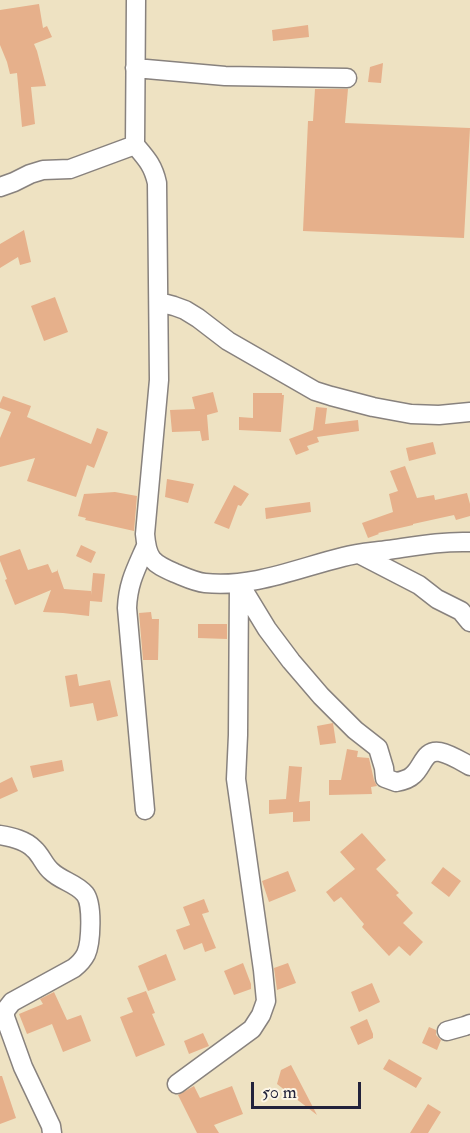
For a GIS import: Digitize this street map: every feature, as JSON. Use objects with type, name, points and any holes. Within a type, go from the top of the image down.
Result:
[{"type":"street","points":[[136,0],[135,145],[149,161],[157,183],[159,380],[145,534],[150,556],[158,566],[205,584],[239,583],[276,576],[345,556],[441,542],[470,542]]},
{"type":"street","points":[[135,69],[225,76],[347,78]]},
{"type":"street","points":[[0,187],[43,170],[70,169],[135,145]]},
{"type":"street","points":[[159,302],[185,310],[228,341],[296,381],[323,393],[411,414],[439,415],[470,412]]},
{"type":"street","points":[[145,810],[127,608],[130,582],[146,546]]},
{"type":"street","points":[[359,554],[419,585],[437,599],[461,612],[470,622]]},
{"type":"street","points":[[239,583],[267,629],[291,662],[355,730],[378,748],[385,778],[396,782],[412,777],[425,757],[429,753],[438,751],[470,766]]},
{"type":"street","points":[[177,1084],[252,1029],[266,1001],[236,779],[239,583]]},
{"type":"street","points":[[0,835],[13,837],[35,849],[52,873],[80,888],[88,898],[90,942],[81,962],[12,1002],[5,1011],[22,1067],[51,1126],[52,1133]]},
{"type":"street","points":[[447,1031],[470,1024]]},
{"type":"building","points":[[39,4],[43,28],[47,26],[52,37],[34,44],[46,86],[31,87],[35,124],[22,127],[17,73],[10,74],[0,45],[0,10]]},
{"type":"building","points":[[308,25],[309,37],[273,41],[272,30]]},
{"type":"building","points":[[383,63],[381,83],[368,82],[370,67]]},
{"type":"building","points":[[315,89],[348,89],[345,123],[470,128],[464,238],[303,231],[308,121],[313,121]]},
{"type":"building","points":[[24,230],[31,262],[20,265],[18,257],[0,268],[0,244]]},
{"type":"building","points":[[55,297],[68,332],[44,341],[31,306]]},
{"type":"building","points":[[213,392],[218,412],[207,415],[209,440],[202,441],[200,431],[172,432],[170,410],[195,409],[192,397]]},
{"type":"building","points":[[253,393],[282,393],[284,395],[281,432],[239,430],[239,417],[253,418]]},
{"type":"building","points":[[3,396],[31,406],[27,417],[91,444],[97,428],[108,432],[94,468],[87,465],[76,497],[27,481],[35,458],[0,467],[0,438],[11,412],[0,408]]},
{"type":"building","points":[[316,407],[327,408],[325,424],[358,420],[359,431],[317,437],[319,442],[307,446],[309,450],[296,455],[289,439],[313,430]]},
{"type":"building","points":[[433,442],[436,454],[409,461],[406,448]]},
{"type":"building","points":[[405,466],[417,498],[434,495],[435,500],[467,493],[470,516],[456,520],[454,515],[378,533],[368,538],[362,523],[393,512],[389,494],[398,491],[390,471]]},
{"type":"building","points":[[167,479],[194,484],[188,503],[165,497]]},
{"type":"building","points":[[234,485],[249,494],[241,506],[238,505],[229,529],[214,523]]},
{"type":"building","points":[[115,492],[137,496],[134,531],[85,520],[86,518],[78,516],[84,494]]},
{"type":"building","points":[[310,502],[311,512],[266,519],[265,508]]},
{"type":"building","points":[[81,545],[96,552],[91,563],[76,556]]},
{"type":"building","points":[[20,549],[28,570],[48,564],[52,573],[57,569],[64,589],[91,591],[91,595],[93,573],[105,574],[102,602],[90,601],[89,616],[43,612],[51,590],[15,605],[5,580],[7,579],[0,556]]},
{"type":"building","points":[[151,612],[152,619],[159,619],[158,660],[143,660],[139,613]]},
{"type":"building","points":[[198,624],[227,624],[227,639],[198,638]]},
{"type":"building","points":[[77,674],[79,686],[110,680],[118,716],[97,721],[93,703],[70,707],[65,676]]},
{"type":"building","points":[[333,723],[336,743],[320,745],[317,726]]},
{"type":"building","points":[[347,749],[358,751],[357,757],[369,758],[377,786],[371,787],[372,794],[329,795],[329,780],[341,780]]},
{"type":"building","points":[[62,760],[64,771],[33,778],[30,766]]},
{"type":"building","points":[[289,766],[302,767],[299,802],[310,801],[310,821],[293,822],[293,812],[269,814],[269,800],[286,799]]},
{"type":"building","points":[[12,777],[18,791],[0,799],[0,783]]},
{"type":"building","points":[[362,833],[386,860],[376,869],[399,893],[396,895],[413,913],[403,923],[423,942],[410,956],[399,946],[389,956],[362,927],[364,924],[341,897],[334,902],[326,892],[355,869],[340,852]]},
{"type":"building","points":[[443,867],[461,881],[449,897],[431,883]]},
{"type":"building","points":[[288,871],[296,891],[269,902],[262,881]]},
{"type":"building","points":[[204,899],[209,912],[202,914],[216,948],[205,952],[202,943],[184,950],[176,930],[190,925],[183,907]]},
{"type":"building","points":[[166,954],[176,980],[148,991],[138,966]]},
{"type":"building","points":[[243,963],[251,989],[234,995],[224,971]]},
{"type":"building","points":[[288,963],[296,983],[277,990],[274,968]]},
{"type":"building","points":[[372,983],[380,1002],[359,1012],[351,992]]},
{"type":"building","points":[[146,991],[155,1013],[152,1014],[165,1045],[136,1057],[120,1017],[133,1012],[127,998]]},
{"type":"building","points":[[54,992],[67,1020],[81,1015],[91,1041],[63,1052],[52,1024],[27,1034],[19,1014],[43,1004],[40,999]]},
{"type":"building","points":[[367,1019],[373,1038],[358,1045],[350,1027]]},
{"type":"building","points":[[429,1027],[436,1030],[436,1035],[441,1040],[437,1050],[422,1043]]},
{"type":"building","points":[[203,1033],[209,1046],[189,1054],[184,1041]]},
{"type":"building","points":[[389,1059],[422,1078],[416,1088],[383,1069]]},
{"type":"building","points":[[291,1065],[317,1115],[277,1084],[281,1070]]},
{"type":"building","points":[[0,1076],[2,1076],[16,1118],[0,1124]]},
{"type":"building","points":[[194,1086],[200,1098],[232,1086],[243,1114],[214,1125],[219,1133],[197,1133],[178,1095]]},
{"type":"building","points":[[428,1104],[441,1112],[428,1133],[410,1133]]}]
